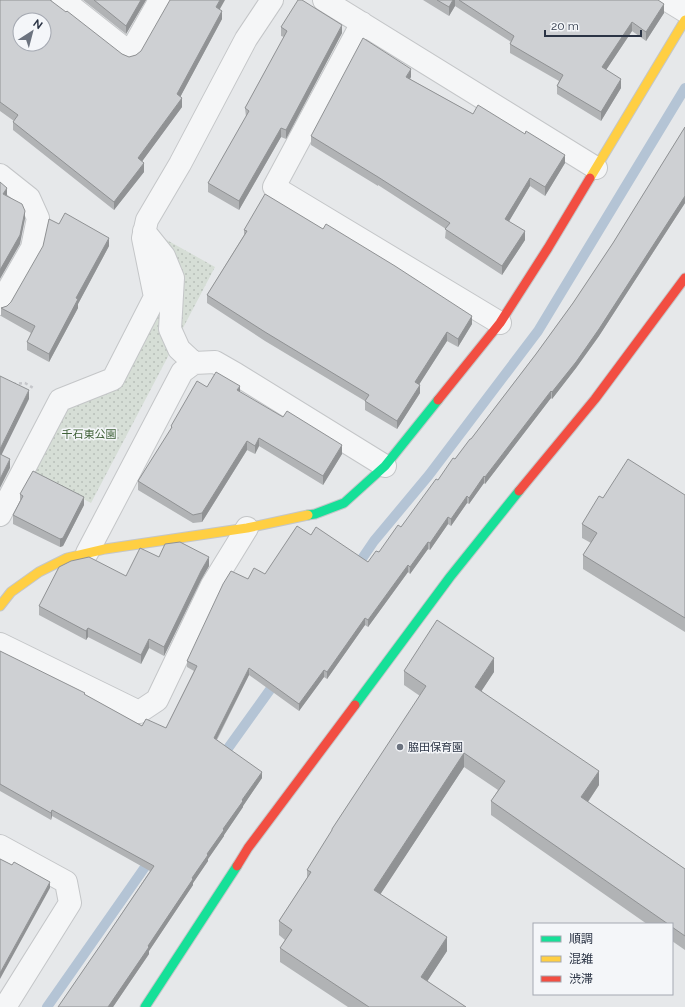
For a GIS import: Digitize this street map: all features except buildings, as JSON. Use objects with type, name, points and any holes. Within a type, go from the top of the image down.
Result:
[{"type":"street","points":[[63,0],[130,53],[160,0]]},
{"type":"street","points":[[0,516],[60,400],[113,379],[155,297],[144,238],[147,220],[180,164],[246,39],[272,0]]},
{"type":"street","points":[[324,0],[596,168]]},
{"type":"street","points":[[667,0],[685,11]]},
{"type":"street","points":[[0,606],[11,592],[39,572],[67,558],[105,548],[247,528],[315,514],[344,503],[385,466],[500,323],[548,248],[685,20]]},
{"type":"street","points":[[362,24],[274,187],[500,323]]},
{"type":"street","points":[[0,175],[29,198],[38,218],[32,248],[0,304]]},
{"type":"street","points":[[144,232],[164,256],[173,278],[170,329],[179,349],[194,364]]},
{"type":"street","points":[[145,1007],[248,848],[450,577],[542,462],[595,399],[685,278]]},
{"type":"street","points":[[87,553],[182,372],[194,364],[215,362],[385,466]]},
{"type":"street","points":[[0,644],[139,712],[157,700],[212,585],[247,528]]},
{"type":"street","points":[[0,846],[66,882],[70,903],[5,1007]]},
{"type":"path","points":[[10,384],[25,384],[38,390],[56,408]]},
{"type":"green space","name":"千石東公園","points":[[165,239],[215,267],[91,503],[32,472],[65,407],[117,385],[155,258]]},
{"type":"waterway","points":[[355,569],[374,541],[429,475],[538,331],[685,88]]},
{"type":"waterway","points":[[221,758],[277,680]]},
{"type":"waterway","points":[[47,1007],[152,857]]},
{"type":"traffic: fast","points":[[308,515],[315,514],[344,503],[385,466],[438,400]]},
{"type":"traffic: fast","points":[[355,705],[450,577],[519,491]]},
{"type":"traffic: fast","points":[[145,1007],[237,866]]},
{"type":"traffic: slow","points":[[590,178],[685,20]]},
{"type":"traffic: slow","points":[[0,606],[11,592],[39,572],[67,558],[105,549],[247,528],[308,515]]},
{"type":"traffic: jam","points":[[438,400],[500,323],[548,248],[590,178]]},
{"type":"traffic: jam","points":[[519,491],[595,399],[685,278]]},
{"type":"traffic: jam","points":[[237,866],[248,848],[355,705]]},
{"type":"place","name":"脇田保育園","points":[[400,747]]}]
